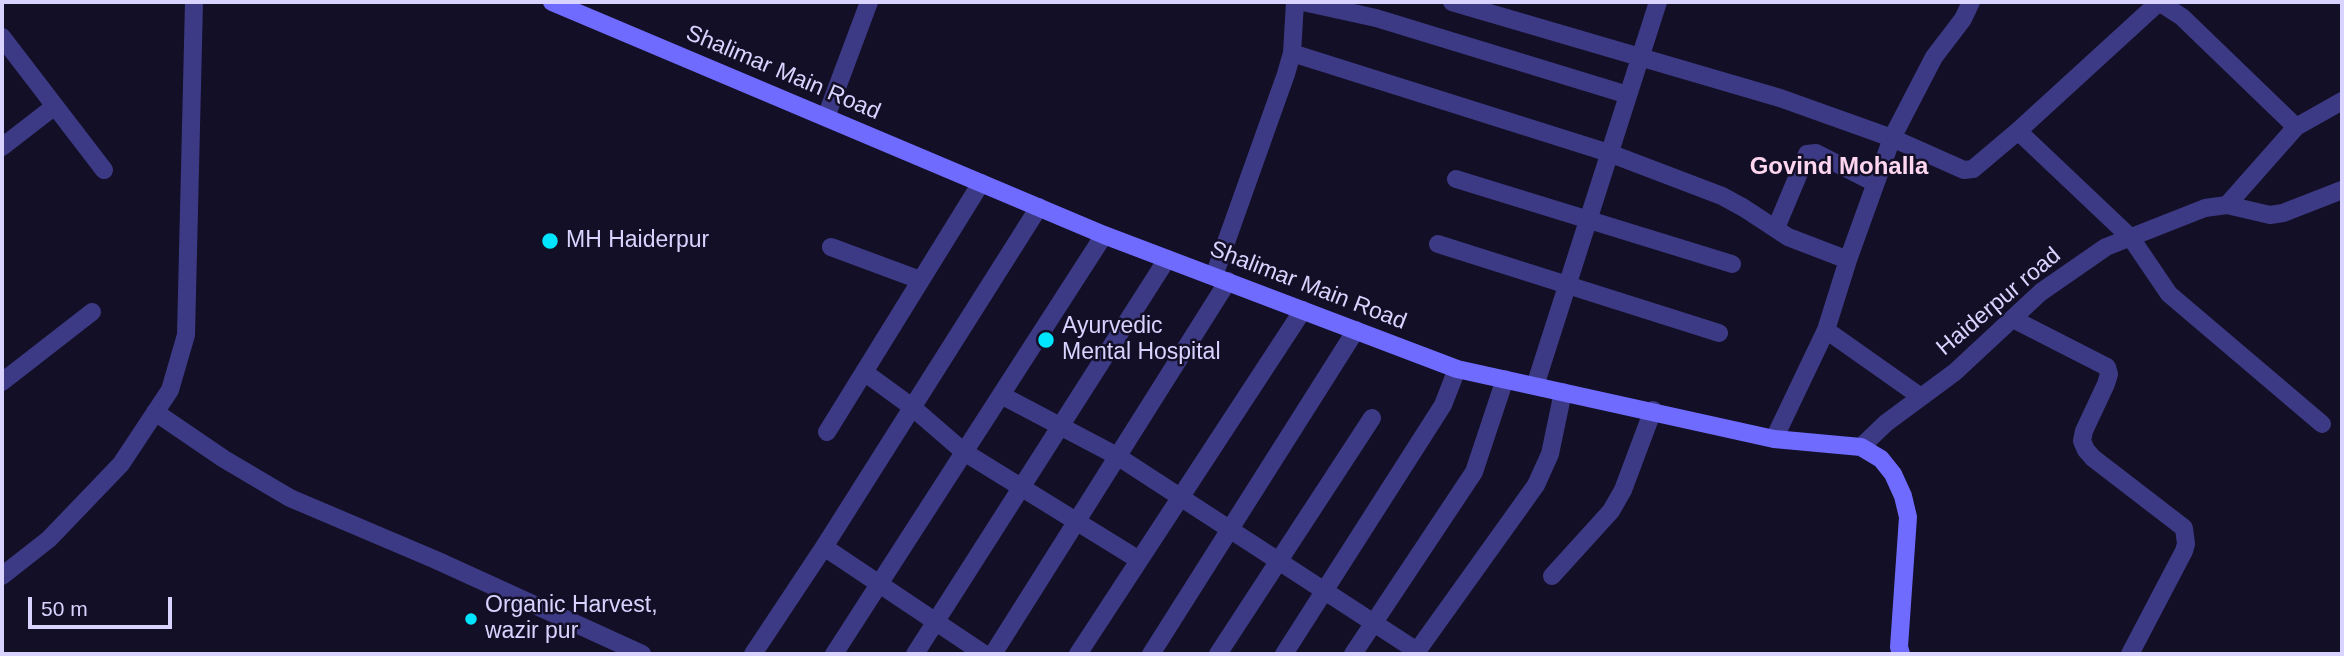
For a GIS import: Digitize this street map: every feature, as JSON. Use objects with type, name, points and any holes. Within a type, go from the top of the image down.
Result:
[{"type":"street","points":[[2,576],[48,539],[121,464],[170,390],[186,335],[194,2]]},
{"type":"street","name":"Shalimar Main Road","points":[[552,2],[1104,235],[1457,369],[1653,410],[1774,439],[1861,447]]},
{"type":"street","points":[[826,117],[869,2]]},
{"type":"street","points":[[993,654],[1077,522],[1221,279],[1292,53],[1295,2]]},
{"type":"street","points":[[1303,2],[1376,18],[1628,95]]},
{"type":"street","points":[[1452,2],[1780,98],[1892,138],[1959,169],[1969,170],[2018,131],[2159,2],[2182,17],[2296,127]]},
{"type":"street","points":[[1535,386],[1658,2]]},
{"type":"street","points":[[1774,439],[1826,330],[1892,138],[1934,57],[1963,19],[1971,2]]},
{"type":"street","points":[[2,37],[104,170]]},
{"type":"street","points":[[1292,53],[1609,153],[1722,196],[1797,242],[1848,260]]},
{"type":"street","points":[[2227,205],[2296,127],[2342,100]]},
{"type":"street","points":[[2,147],[55,106]]},
{"type":"street","points":[[2018,131],[2131,238],[2169,294],[2322,424]]},
{"type":"street","points":[[1776,228],[1807,154],[1816,153],[1875,183]]},
{"type":"street","points":[[1456,179],[1732,264]]},
{"type":"street","points":[[827,432],[981,183]]},
{"type":"street","name":"Haiderpur road","points":[[1861,447],[1886,423],[1955,372],[2052,285],[2106,247],[2205,208],[2227,205],[2270,215],[2283,213],[2342,190]]},
{"type":"street","points":[[753,654],[824,547],[1039,207]]},
{"type":"street","points":[[834,654],[1104,235]]},
{"type":"street","points":[[1438,244],[1719,333]]},
{"type":"street","points":[[831,247],[920,280]]},
{"type":"street","points":[[915,654],[1167,259]]},
{"type":"street","points":[[1078,654],[1303,310]]},
{"type":"street","points":[[2,382],[92,312]]},
{"type":"street","points":[[2013,319],[2107,368],[2109,374],[2106,384],[2084,431],[2082,441],[2086,450],[2092,458],[2184,528],[2184,551],[2130,654]]},
{"type":"street","points":[[1151,654],[1356,330]]},
{"type":"street","points":[[1826,330],[1921,397]]},
{"type":"street","points":[[1284,654],[1444,405],[1457,369]]},
{"type":"street","points":[[864,372],[912,407],[964,452],[1139,560]]},
{"type":"street","points":[[1353,654],[1474,472],[1505,379]]},
{"type":"street","points":[[1001,395],[1117,456],[1416,653],[1536,485],[1550,454],[1563,392]]},
{"type":"street","points":[[1552,576],[1611,511],[1623,490],[1653,410]]},
{"type":"street","points":[[155,412],[224,459],[290,498],[436,560],[642,654]]},
{"type":"street","points":[[1217,654],[1372,418]]},
{"type":"street","points":[[1861,447],[1881,459],[1893,474],[1903,496],[1908,517],[1899,647],[1901,654]]},
{"type":"street","points":[[824,547],[984,654]]},
{"type":"place","name":"MH Haiderpur","points":[[550,241]]},
{"type":"place","name":"Ayurvedic Mental Hospital","points":[[1046,340]]},
{"type":"place","name":"Organic Harvest, wazir pur","points":[[471,619]]},
{"type":"district","name":"Govind Mohalla","points":[[1839,167]]}]
